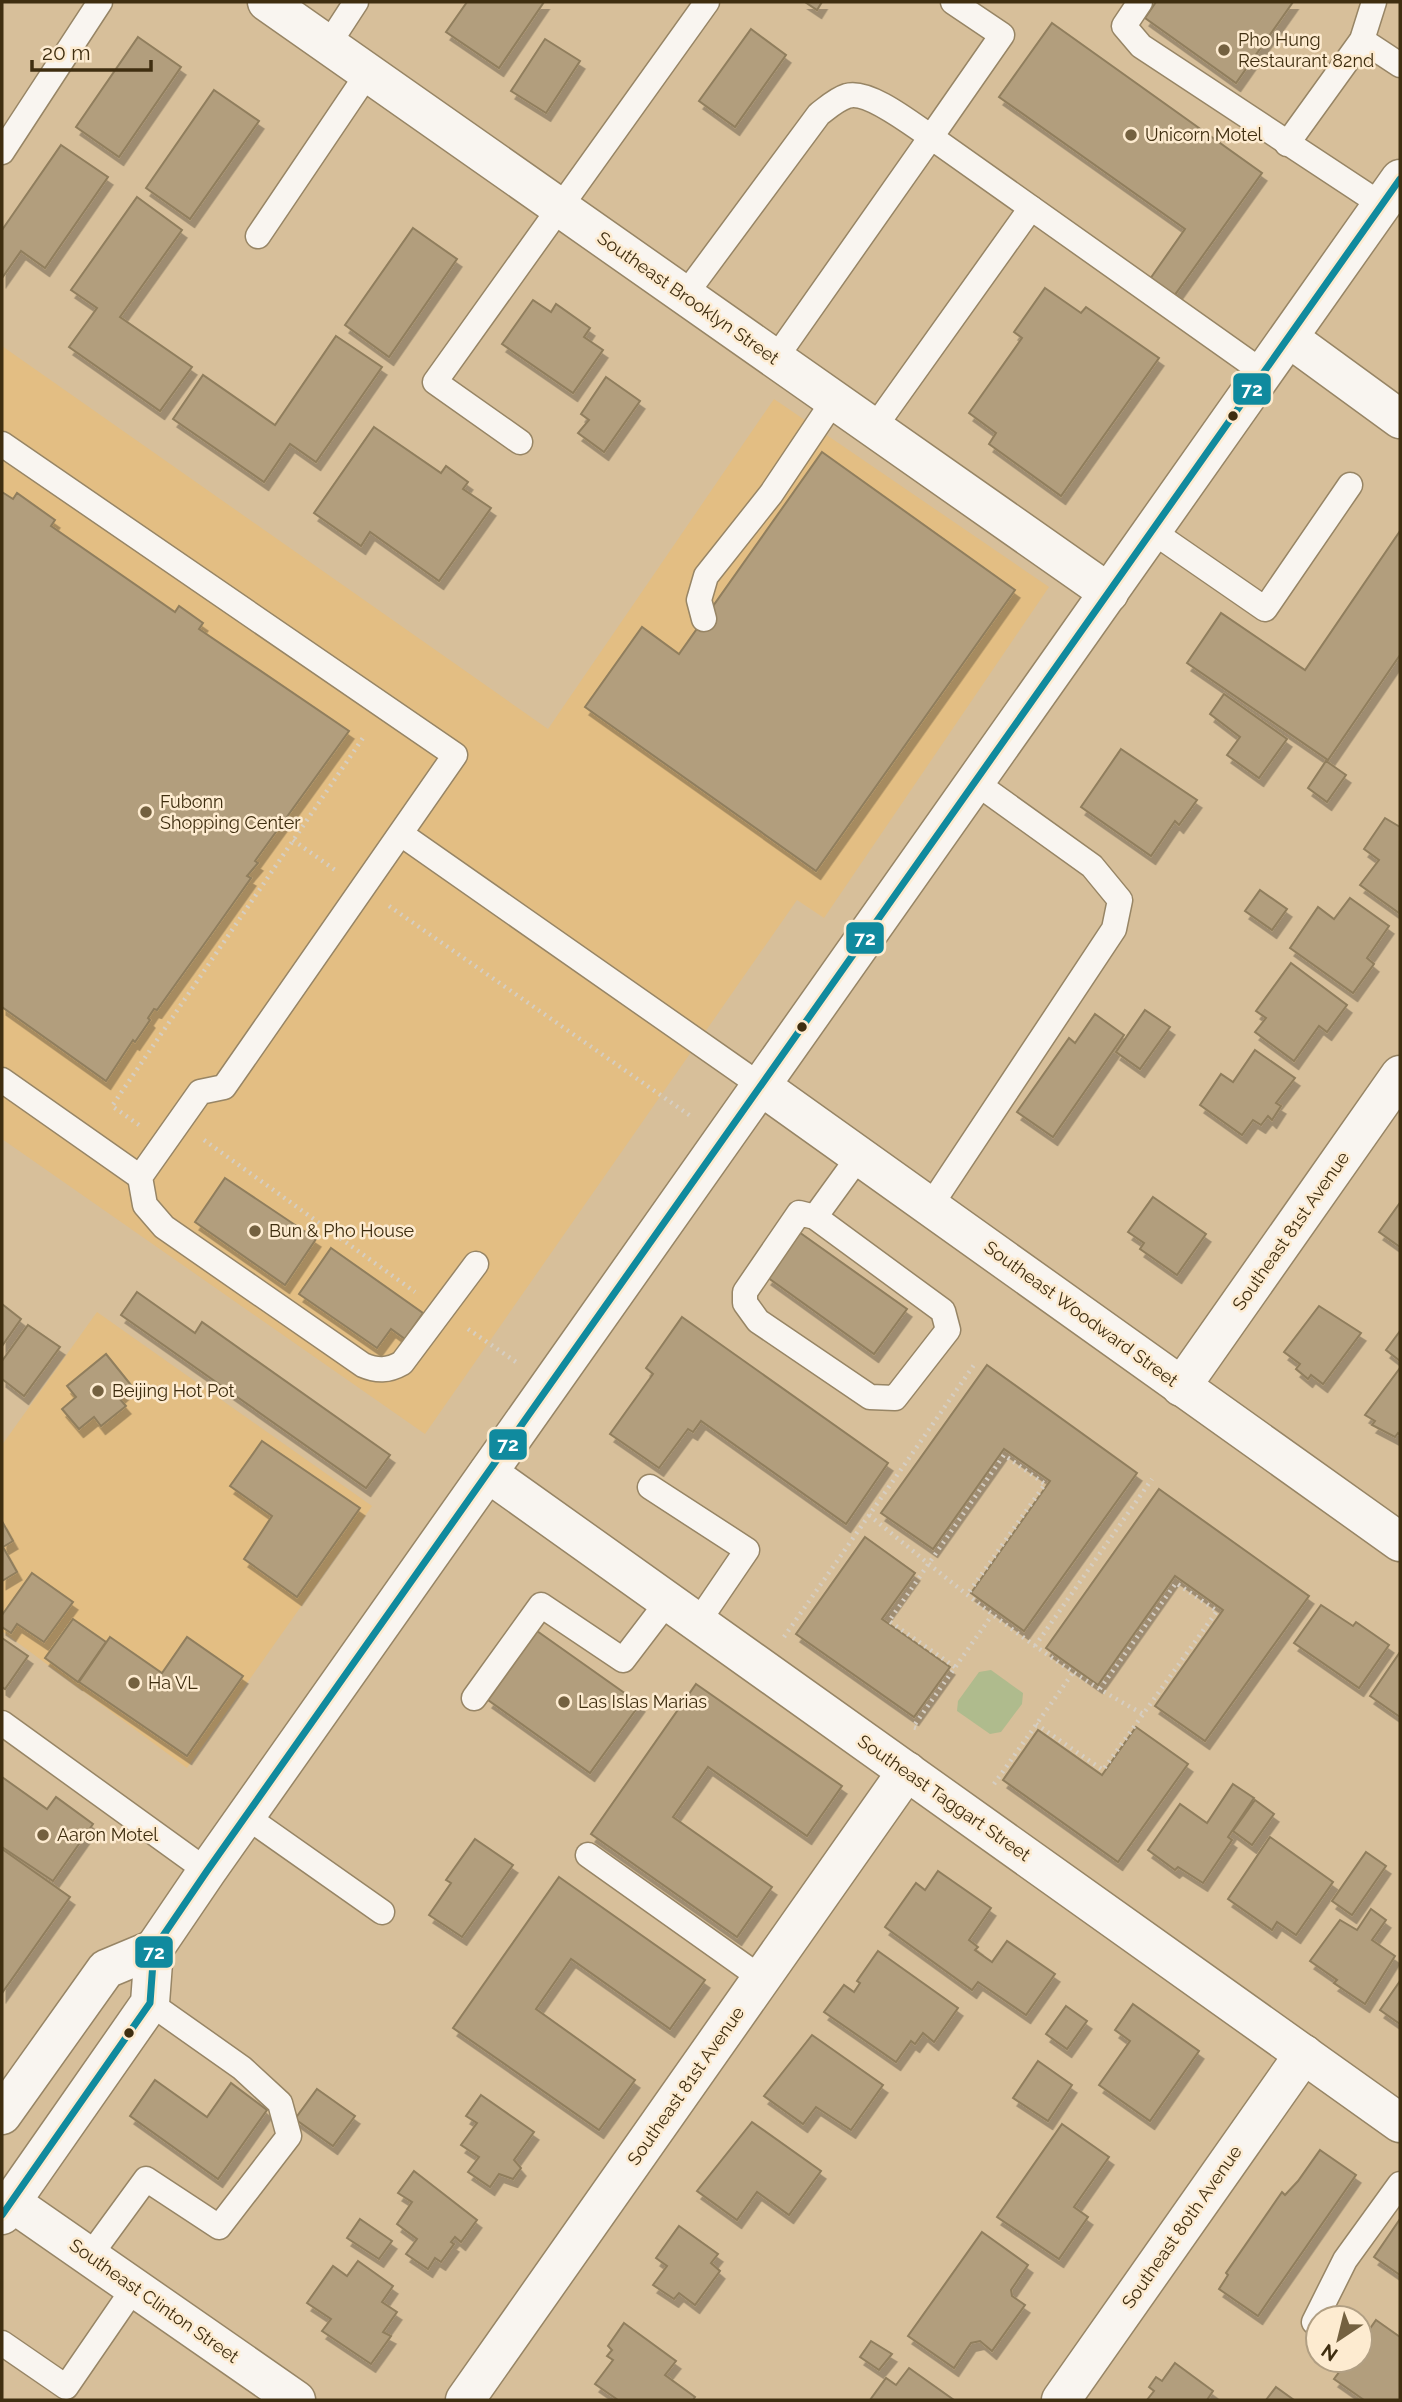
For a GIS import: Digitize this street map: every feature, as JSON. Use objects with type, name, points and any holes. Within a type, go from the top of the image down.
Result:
[{"type":"street","name":"Southeast Brooklyn Street","points":[[267,2],[1109,593]]},
{"type":"street","points":[[7,2208],[150,2003],[154,1949],[207,1871],[1391,192]]},
{"type":"street","points":[[1289,338],[1400,419]]},
{"type":"street","name":"Southeast 81st Avenue","points":[[1181,1387],[1400,1075]]},
{"type":"street","name":"Southeast Woodward Street","points":[[761,1086],[1400,1542]]},
{"type":"street","name":"Southeast Taggart Street","points":[[488,1473],[1400,2123]]},
{"type":"street","name":"Southeast 81st Avenue","points":[[465,2400],[907,1771]]},
{"type":"street","points":[[2,2115],[106,1969],[154,1949]]},
{"type":"street","name":"Southeast 80th Avenue","points":[[1061,2400],[1304,2054]]},
{"type":"street","name":"Southeast Clinton Street","points":[[7,2208],[89,2257],[296,2400]]},
{"type":"lane","points":[[2,152],[100,2]]},
{"type":"lane","points":[[328,45],[356,2]]},
{"type":"lane","points":[[520,442],[435,382],[707,2]]},
{"type":"lane","points":[[775,359],[1002,35],[954,2]]},
{"type":"lane","points":[[1140,2],[1124,26],[1141,46],[1287,144],[1391,192]]},
{"type":"lane","points":[[1287,144],[1362,40],[1374,2]]},
{"type":"lane","points":[[1362,40],[1400,65]]},
{"type":"lane","points":[[258,236],[368,73]]},
{"type":"lane","points":[[685,295],[819,114],[849,95],[863,95],[931,137],[1264,373]]},
{"type":"lane","points":[[874,428],[1031,208]]},
{"type":"lane","points":[[704,619],[699,600],[706,576],[771,494],[834,400]]},
{"type":"lane","points":[[2,444],[455,755],[224,1087],[200,1092],[140,1177]]},
{"type":"lane","points":[[1152,531],[1265,609],[1350,485]]},
{"type":"lane","points":[[930,1205],[1114,929],[1120,900],[1092,866],[975,782]]},
{"type":"lane","points":[[401,834],[761,1086]]},
{"type":"lane","points":[[2,1080],[140,1177],[145,1205],[164,1227],[363,1365],[380,1370],[402,1363],[477,1264]]},
{"type":"lane","points":[[815,1217],[860,1155]]},
{"type":"lane","points":[[799,1213],[815,1217],[943,1311],[948,1330],[895,1398],[870,1397],[758,1321],[745,1303],[745,1292],[799,1213]]},
{"type":"lane","points":[[474,1698],[541,1605],[623,1660],[683,1611],[747,1550],[650,1487]]},
{"type":"lane","points":[[2,1723],[207,1871]]},
{"type":"lane","points":[[247,1817],[382,1912]]},
{"type":"lane","points":[[588,1855],[761,1978]]},
{"type":"lane","points":[[89,2257],[146,2179],[219,2227],[289,2136],[280,2103],[242,2068],[150,2003]]},
{"type":"lane","points":[[1323,2304],[1345,2260],[1400,2183]]},
{"type":"lane","points":[[3,2345],[66,2387],[134,2288]]},
{"type":"path","points":[[365,735],[112,1106],[149,1132],[199,1136],[441,1311],[550,1385]]},
{"type":"path","points":[[293,840],[723,1139]]},
{"type":"path","points":[[762,1668],[974,1365]]},
{"type":"path","points":[[955,1668],[889,1621],[1004,1455],[1045,1484],[967,1595]]},
{"type":"path","points":[[1035,1646],[1152,1479]]},
{"type":"path","points":[[869,1515],[992,1615],[1072,1674],[1143,1714]]},
{"type":"path","points":[[1036,1724],[1103,1770],[1217,1611],[1176,1583],[1099,1690]]},
{"type":"path","points":[[921,1732],[913,1727],[992,1615]]},
{"type":"path","points":[[982,1777],[993,1784],[1072,1674]]},
{"type":"shaded area","name":"Fubonn Shopping Center","points":[[2,346],[548,729],[774,399],[1049,587],[824,918],[797,900],[425,1434],[2,1139]]},
{"type":"shaded area","points":[[97,1312],[372,1506],[187,1768],[2,1631],[2,1445]]},
{"type":"green space","points":[[991,1670],[1023,1693],[1022,1704],[1001,1732],[990,1734],[957,1711],[958,1701],[979,1672]]},
{"type":"building","points":[[467,2],[544,2],[499,68],[446,32]]},
{"type":"building","points":[[805,2],[822,2],[817,10]]},
{"type":"building","name":"Pho Hung Restaurant 82nd","points":[[1156,2],[1293,2],[1236,83],[1145,18]]},
{"type":"building","name":"Unicorn Motel","points":[[1052,23],[1262,173],[1174,296],[1150,279],[1185,229],[999,97]]},
{"type":"building","points":[[751,29],[786,55],[735,127],[699,101]]},
{"type":"building","points":[[138,37],[181,67],[119,157],[76,127]]},
{"type":"building","points":[[545,39],[580,61],[546,113],[511,91]]},
{"type":"building","points":[[214,90],[259,121],[190,219],[146,188]]},
{"type":"building","points":[[61,145],[108,177],[45,268],[21,251],[2,278],[2,230]]},
{"type":"building","points":[[137,197],[182,230],[120,317],[192,367],[160,411],[69,347],[97,308],[71,290]]},
{"type":"building","points":[[413,228],[457,259],[389,357],[345,325]]},
{"type":"building","points":[[1045,288],[1081,313],[1086,307],[1159,358],[1061,496],[989,444],[996,433],[969,413],[1022,338],[1014,332]]},
{"type":"building","points":[[533,300],[551,312],[556,304],[590,328],[584,337],[603,350],[573,393],[502,344]]},
{"type":"building","points":[[336,336],[382,367],[316,462],[290,444],[264,482],[173,419],[203,375],[275,425]]},
{"type":"building","points":[[606,377],[640,401],[604,452],[578,433],[589,420],[581,414]]},
{"type":"building","points":[[374,427],[441,473],[446,466],[468,482],[463,489],[491,508],[439,581],[370,532],[361,546],[314,513]]},
{"type":"building","points":[[822,452],[1015,590],[816,871],[585,707],[642,627],[679,654]]},
{"type":"building","name":"Fubonn Shopping Center","points":[[2,492],[13,499],[17,493],[55,520],[51,526],[175,612],[179,606],[203,623],[199,629],[349,731],[255,861],[258,863],[247,876],[251,878],[157,1010],[154,1009],[148,1018],[150,1020],[106,1081],[2,1007]]},
{"type":"building","points":[[1400,531],[1400,655],[1328,760],[1187,663],[1221,613],[1305,670]]},
{"type":"building","points":[[1224,694],[1287,739],[1259,778],[1227,755],[1240,737],[1210,714]]},
{"type":"building","points":[[1121,749],[1197,800],[1179,825],[1175,821],[1151,856],[1081,807]]},
{"type":"building","points":[[1326,761],[1346,775],[1327,802],[1308,788]]},
{"type":"building","points":[[1385,818],[1400,827],[1399,913],[1360,885],[1379,860],[1364,849]]},
{"type":"building","points":[[1260,890],[1287,909],[1272,930],[1245,911]]},
{"type":"building","points":[[1350,898],[1389,926],[1367,958],[1374,964],[1353,993],[1290,948],[1318,907],[1334,919]]},
{"type":"building","points":[[1291,963],[1347,1005],[1327,1032],[1319,1026],[1294,1061],[1255,1032],[1266,1018],[1256,1011]]},
{"type":"building","points":[[1145,1010],[1170,1027],[1140,1069],[1116,1052]]},
{"type":"building","points":[[1095,1014],[1124,1035],[1053,1137],[1017,1112],[1069,1038],[1075,1043]]},
{"type":"building","points":[[1255,1050],[1295,1078],[1276,1103],[1281,1106],[1272,1120],[1268,1116],[1261,1125],[1253,1120],[1242,1135],[1200,1105],[1221,1074],[1233,1082]]},
{"type":"building","name":"Bun & Pho House","points":[[225,1178],[316,1239],[285,1285],[195,1222]]},
{"type":"building","points":[[1153,1197],[1206,1234],[1177,1275],[1140,1249],[1144,1243],[1128,1232]]},
{"type":"building","points":[[1400,1205],[1400,1247],[1379,1232]]},
{"type":"building","points":[[799,1232],[907,1309],[874,1354],[767,1277]]},
{"type":"building","points":[[331,1248],[423,1313],[405,1339],[391,1329],[377,1348],[299,1294]]},
{"type":"building","points":[[137,1292],[195,1333],[202,1322],[390,1455],[366,1488],[121,1315]]},
{"type":"building","points":[[2,1304],[21,1319],[2,1346]]},
{"type":"building","points":[[1319,1306],[1361,1333],[1323,1384],[1311,1375],[1308,1379],[1296,1369],[1300,1364],[1284,1352]]},
{"type":"building","points":[[682,1317],[888,1463],[846,1524],[701,1421],[693,1432],[688,1429],[659,1468],[610,1434],[653,1374],[646,1368]]},
{"type":"building","points":[[28,1325],[60,1347],[24,1396],[2,1379],[2,1361]]},
{"type":"building","points":[[1400,1331],[1400,1361],[1386,1350]]},
{"type":"building","name":"Beijing Hot Pot","points":[[106,1354],[131,1385],[118,1397],[126,1406],[101,1426],[94,1417],[79,1429],[62,1409],[76,1397],[67,1386]]},
{"type":"building","points":[[987,1365],[1137,1473],[1024,1631],[971,1593],[1050,1481],[1004,1449],[933,1549],[881,1513]]},
{"type":"building","points":[[1400,1368],[1400,1435],[1398,1433],[1395,1437],[1372,1425],[1375,1421],[1365,1415]]},
{"type":"building","points":[[262,1441],[360,1508],[297,1597],[244,1559],[272,1516],[230,1486]]},
{"type":"building","points":[[1159,1489],[1309,1596],[1205,1741],[1155,1706],[1223,1610],[1175,1576],[1098,1685],[1046,1648]]},
{"type":"building","points":[[3,1523],[13,1541],[3,1547],[17,1572],[2,1581]]},
{"type":"building","points":[[865,1537],[915,1573],[882,1619],[950,1667],[914,1717],[796,1634]]},
{"type":"building","points":[[32,1573],[73,1602],[44,1642],[17,1624],[11,1633],[2,1627],[2,1615]]},
{"type":"building","points":[[1321,1605],[1353,1626],[1356,1622],[1389,1645],[1359,1688],[1294,1643]]},
{"type":"building","points":[[73,1619],[106,1642],[78,1682],[45,1658]]},
{"type":"building","name":"Las Islas Marias","points":[[537,1631],[640,1704],[590,1773],[488,1700]]},
{"type":"building","points":[[110,1637],[162,1673],[187,1637],[243,1676],[187,1756],[79,1682]]},
{"type":"building","points":[[2,1638],[28,1656],[5,1689],[2,1687]]},
{"type":"building","points":[[1400,1652],[1400,1717],[1370,1696]]},
{"type":"building","points":[[696,1684],[842,1786],[807,1836],[708,1767],[673,1817],[772,1887],[737,1937],[591,1834]]},
{"type":"building","points":[[1136,1727],[1188,1764],[1118,1862],[1003,1780],[1038,1730],[1102,1775]]},
{"type":"building","name":"Aaron Motel","points":[[2,1777],[47,1809],[56,1797],[93,1824],[53,1881],[2,1847]]},
{"type":"building","points":[[1233,1784],[1254,1798],[1228,1837],[1232,1840],[1203,1883],[1178,1867],[1175,1870],[1148,1850],[1180,1804],[1207,1823]]},
{"type":"building","points":[[1255,1800],[1274,1814],[1252,1845],[1233,1831]]},
{"type":"building","points":[[1270,1837],[1333,1882],[1296,1935],[1277,1922],[1272,1930],[1228,1899]]},
{"type":"building","points":[[475,1839],[513,1865],[462,1937],[429,1915],[451,1883],[446,1880]]},
{"type":"building","points":[[2,1849],[70,1897],[2,1993]]},
{"type":"building","points":[[1366,1852],[1386,1866],[1352,1915],[1332,1901]]},
{"type":"building","points":[[938,1871],[991,1908],[969,1940],[978,1947],[975,1950],[992,1962],[1007,1941],[1055,1974],[1026,2015],[978,1982],[972,1990],[885,1927],[916,1883],[925,1890]]},
{"type":"building","points":[[559,1877],[705,1980],[670,2029],[571,1959],[536,2009],[635,2080],[599,2130],[453,2028]]},
{"type":"building","points":[[1371,1909],[1386,1920],[1372,1940],[1395,1956],[1365,2004],[1334,1983],[1337,1980],[1310,1961],[1340,1920],[1357,1930]]},
{"type":"building","points":[[878,1951],[958,2008],[934,2042],[923,2033],[915,2044],[911,2041],[896,2062],[824,2012],[844,1985],[854,1992],[860,1983],[857,1981]]},
{"type":"building","points":[[1400,1981],[1400,2024],[1380,2010]]},
{"type":"building","points":[[1133,2004],[1199,2051],[1150,2121],[1099,2085],[1130,2041],[1115,2030]]},
{"type":"building","points":[[1066,2006],[1087,2021],[1067,2049],[1046,2034]]},
{"type":"building","points":[[812,2035],[883,2085],[851,2130],[816,2107],[803,2124],[764,2096]]},
{"type":"building","points":[[1038,2061],[1072,2085],[1048,2121],[1013,2098]]},
{"type":"building","points":[[155,2080],[207,2117],[231,2083],[267,2110],[218,2179],[130,2116]]},
{"type":"building","points":[[317,2089],[355,2116],[333,2146],[295,2119]]},
{"type":"building","points":[[481,2095],[534,2132],[514,2160],[521,2168],[513,2179],[499,2174],[490,2187],[468,2172],[479,2157],[461,2145],[477,2123],[466,2116]]},
{"type":"building","points":[[752,2122],[821,2171],[789,2215],[757,2192],[737,2220],[697,2191]]},
{"type":"building","points":[[1062,2124],[1109,2157],[1074,2207],[1088,2217],[1059,2259],[997,2217]]},
{"type":"building","points":[[1320,2150],[1356,2175],[1258,2316],[1219,2289],[1228,2275],[1226,2273],[1282,2192],[1285,2195],[1298,2181]]},
{"type":"building","points":[[414,2171],[477,2220],[461,2242],[455,2237],[451,2242],[454,2244],[441,2262],[435,2258],[428,2269],[406,2254],[417,2239],[397,2224],[412,2202],[398,2193]]},
{"type":"building","points":[[360,2219],[392,2241],[379,2259],[347,2238]]},
{"type":"building","points":[[1400,2219],[1400,2275],[1374,2257]]},
{"type":"building","points":[[679,2226],[718,2254],[711,2263],[720,2271],[695,2305],[679,2293],[674,2299],[653,2285],[667,2266],[656,2258]]},
{"type":"building","points":[[982,2232],[1028,2265],[1011,2290],[1012,2296],[1025,2305],[992,2351],[980,2341],[971,2343],[954,2368],[908,2336]]},
{"type":"building","points":[[358,2261],[393,2286],[382,2302],[397,2312],[383,2332],[391,2336],[371,2364],[322,2331],[331,2319],[307,2303],[333,2266],[347,2276]]},
{"type":"building","points":[[1376,2320],[1400,2337],[1400,2400],[1364,2400],[1334,2379],[1338,2374],[1374,2374]]},
{"type":"building","points":[[624,2323],[676,2361],[665,2375],[695,2397],[693,2400],[618,2400],[595,2384],[613,2360],[607,2356],[612,2350],[608,2346]]},
{"type":"building","points":[[871,2341],[892,2354],[879,2370],[860,2357]]},
{"type":"building","points":[[1175,2363],[1213,2391],[1207,2400],[1147,2400],[1154,2391],[1149,2387],[1156,2377],[1162,2381]]},
{"type":"building","points":[[909,2368],[954,2400],[870,2400],[886,2378],[896,2385]]},
{"type":"building","points":[[1276,2387],[1294,2400],[1266,2400]]},
{"type":"transit line","name":"72","points":[[2,2215],[150,2003],[154,1949],[207,1871],[1400,179]]},
{"type":"place","name":"Pho Hung Restaurant 82nd","points":[[1224,50]]},
{"type":"place","name":"Unicorn Motel","points":[[1131,135]]},
{"type":"place","name":"Fubonn Shopping Center","points":[[146,812]]},
{"type":"place","name":"Bun & Pho House","points":[[255,1231]]},
{"type":"place","name":"Beijing Hot Pot","points":[[98,1391]]},
{"type":"place","name":"Ha VL","points":[[134,1683]]},
{"type":"place","name":"Las Islas Marias","points":[[564,1702]]},
{"type":"place","name":"Aaron Motel","points":[[43,1835]]}]
